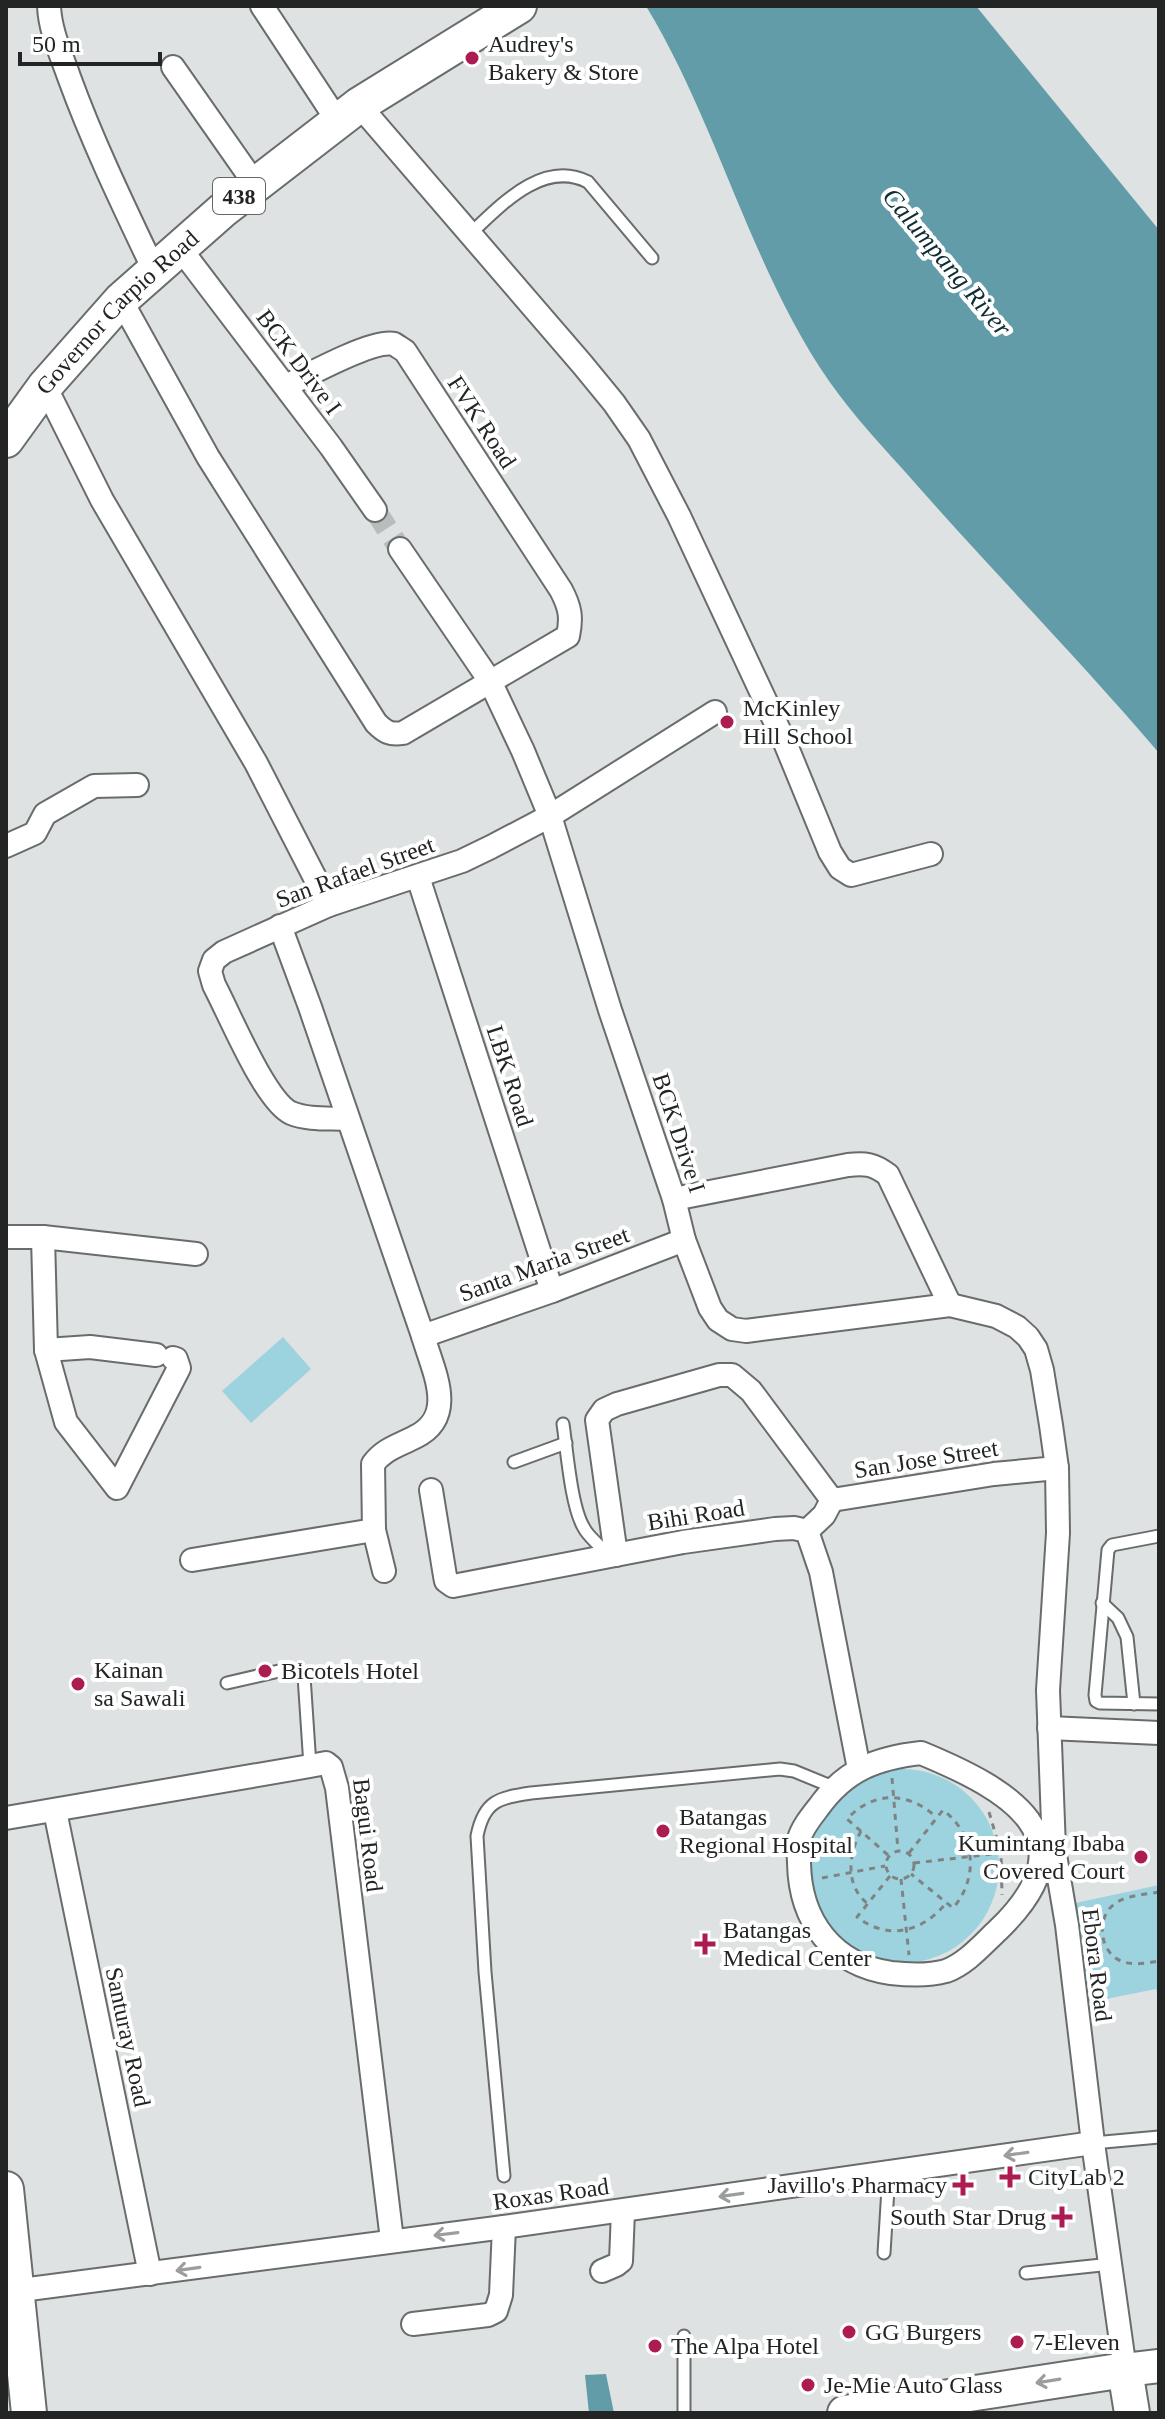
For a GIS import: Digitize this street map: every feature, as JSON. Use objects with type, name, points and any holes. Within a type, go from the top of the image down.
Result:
[{"type":"main road","name":"Governor Carpio Road","points":[[6,440],[45,386],[121,300],[179,247],[348,112],[483,22],[519,6]]},
{"type":"main road","points":[[6,2189],[11,2291],[29,2413]]},
{"type":"main road","points":[[854,2412],[1159,2366]]},
{"type":"main road","points":[[1125,2370],[1132,2413]]},
{"type":"street","points":[[49,6],[51,27],[77,98],[108,174],[154,270]]},
{"type":"street","points":[[262,6],[348,112],[470,234],[590,374],[639,439],[734,629],[830,852],[840,868],[851,875],[931,854]]},
{"type":"street","points":[[173,67],[255,184]]},
{"type":"street","name":"BCK Drive I","points":[[179,247],[286,386],[375,510]]},
{"type":"street","points":[[121,300],[208,457],[376,723],[391,734],[403,733],[490,681]]},
{"type":"street","name":"FVK Road","points":[[286,386],[373,347],[395,345],[405,351],[570,606],[568,636],[490,681]]},
{"type":"street","points":[[45,386],[102,500],[243,739],[329,905]]},
{"type":"street","name":"BCK Drive I","points":[[400,549],[490,681],[550,816],[610,1010],[674,1199],[684,1240],[710,1308],[718,1320],[732,1329],[746,1331],[950,1305],[996,1316],[1017,1327],[1036,1349],[1057,1468]]},
{"type":"street","name":"San Rafael Street","points":[[347,1119],[308,1117],[281,1107],[268,1091],[214,985],[210,971],[214,960],[224,952],[329,905],[462,861],[550,816],[715,712]]},
{"type":"street","points":[[6,846],[35,833],[45,814],[94,786],[137,785]]},
{"type":"street","name":"LBK Road","points":[[418,877],[552,1291]]},
{"type":"street","points":[[280,926],[423,1336],[439,1392],[440,1410],[433,1426],[388,1449],[373,1464],[374,1530],[384,1571]]},
{"type":"street","points":[[674,1199],[848,1165],[866,1163],[878,1167],[888,1175],[950,1305]]},
{"type":"street","points":[[6,1237],[43,1237],[196,1254]]},
{"type":"street","points":[[43,1237],[46,1350],[66,1422],[117,1488],[179,1368],[176,1359],[90,1347],[46,1350]]},
{"type":"street","name":"Santa Maria Street","points":[[423,1336],[684,1240]]},
{"type":"street","name":"San Jose Street","points":[[612,1556],[597,1420],[604,1410],[617,1404],[719,1375],[732,1375],[751,1391],[832,1500],[994,1474],[1057,1468]]},
{"type":"street","name":"Ebora Road","points":[[1057,1468],[1058,1533],[1049,1657],[1048,1850],[1067,1925],[1125,2370]]},
{"type":"street","name":"Bihi Road","points":[[431,1490],[445,1576],[449,1584],[459,1585],[683,1542],[775,1529],[807,1531]]},
{"type":"street","points":[[832,1500],[824,1515],[807,1531],[821,1572],[859,1769]]},
{"type":"street","points":[[192,1560],[374,1530]]},
{"type":"street","points":[[1049,1728],[1159,1733]]},
{"type":"street","points":[[921,1753],[968,1772],[994,1788],[1026,1815],[1048,1850],[1037,1880],[1006,1922],[974,1953],[946,1971],[911,1976],[848,1960],[826,1941],[810,1915],[799,1882],[799,1839],[833,1787],[859,1769],[892,1756],[921,1753]]},
{"type":"street","name":"Bagui Road","points":[[310,1766],[326,1763],[331,1767],[337,1788],[392,2240]]},
{"type":"street","points":[[6,1818],[310,1766]]},
{"type":"street","name":"Santuray Road","points":[[55,1811],[150,2274]]},
{"type":"street","name":"Roxas Road","points":[[11,2291],[623,2211],[1093,2143]]},
{"type":"street","points":[[602,2271],[621,2261],[623,2211]]},
{"type":"street","points":[[413,2324],[488,2315],[496,2311],[501,2295],[504,2227]]},
{"type":"lane","points":[[470,234],[509,197],[533,183],[555,176],[574,175],[588,182],[652,258]]},
{"type":"lane","points":[[563,1424],[582,1526],[612,1556]]},
{"type":"lane","points":[[514,1462],[566,1443]]},
{"type":"lane","points":[[1159,1536],[1112,1545],[1108,1550],[1096,1701],[1159,1704]]},
{"type":"lane","points":[[1102,1603],[1123,1625],[1127,1637],[1134,1704]]},
{"type":"lane","points":[[227,1683],[292,1668],[301,1671],[304,1676],[310,1766]]},
{"type":"lane","points":[[504,2176],[484,1957],[477,1836],[481,1816],[493,1803],[531,1793],[780,1769],[794,1771],[833,1787]]},
{"type":"lane","points":[[1093,2143],[1159,2137]]},
{"type":"lane","points":[[884,2253],[889,2172]]},
{"type":"lane","points":[[1026,2273],[1111,2264]]},
{"type":"lane","points":[[684,2336],[684,2413]]},
{"type":"path","points":[[892,1756],[898,1850]]},
{"type":"path","points":[[888,1855],[847,1819],[856,1810],[876,1798],[893,1796],[918,1803],[937,1818]]},
{"type":"path","points":[[985,1806],[1001,1853],[1001,1887],[1006,1922]]},
{"type":"path","points":[[909,1853],[943,1810],[952,1816],[967,1841],[971,1856],[971,1870],[963,1896],[953,1908],[911,1874]]},
{"type":"path","points":[[861,1831],[853,1849],[851,1872],[856,1890],[868,1904]]},
{"type":"path","points":[[898,1850],[909,1853],[914,1863],[911,1874],[901,1879],[890,1876],[885,1866],[888,1855],[898,1850]]},
{"type":"path","points":[[914,1863],[1001,1853]]},
{"type":"path","points":[[799,1882],[885,1866]]},
{"type":"path","points":[[890,1876],[857,1917],[869,1927],[892,1932],[906,1930],[931,1920],[946,1903]]},
{"type":"path","points":[[901,1879],[911,1976]]},
{"type":"path","points":[[1159,1892],[1126,1898],[1111,1905],[1104,1917],[1102,1932],[1108,1952],[1121,1961],[1143,1964],[1159,1961]]},
{"type":"shaded area","points":[[283,1337],[311,1369],[251,1423],[222,1391]]},
{"type":"shaded area","points":[[902,1769],[939,1777],[970,1798],[991,1829],[999,1866],[991,1903],[970,1934],[939,1955],[902,1963],[865,1955],[834,1934],[813,1903],[805,1866],[813,1829],[834,1798],[865,1777]]},
{"type":"shaded area","points":[[1159,1885],[1159,1999],[1156,1989],[1086,2003],[1071,1904]]},
{"type":"water","name":"Calumpang River","points":[[646,6],[976,6],[1159,230],[1159,753],[882,446],[829,381],[777,291],[694,99]]},
{"type":"water","points":[[606,2374],[614,2413],[589,2413],[585,2375]]},
{"type":"tunnel","points":[[375,510],[400,549]]},
{"type":"place","name":"Audrey's Bakery & Store","points":[[472,58]]},
{"type":"place","name":"McKinley Hill School","points":[[727,722]]},
{"type":"place","name":"Bicotels Hotel","points":[[265,1671]]},
{"type":"place","name":"Kainan sa Sawali","points":[[78,1684]]},
{"type":"place","name":"Batangas Regional Hospital","points":[[663,1831]]},
{"type":"place","name":"Kumintang Ibaba Covered Court","points":[[1141,1857]]},
{"type":"place","name":"Batangas Medical Center","points":[[705,1944]]},
{"type":"place","name":"CityLab 2","points":[[1010,2177]]},
{"type":"place","name":"Javillo's Pharmacy","points":[[963,2185]]},
{"type":"place","name":"South Star Drug","points":[[1062,2217]]},
{"type":"place","name":"GG Burgers","points":[[849,2332]]},
{"type":"place","name":"7-Eleven","points":[[1017,2342]]},
{"type":"place","name":"The Alpa Hotel","points":[[655,2346]]},
{"type":"place","name":"Je-Mie Auto Glass","points":[[808,2385]]}]
